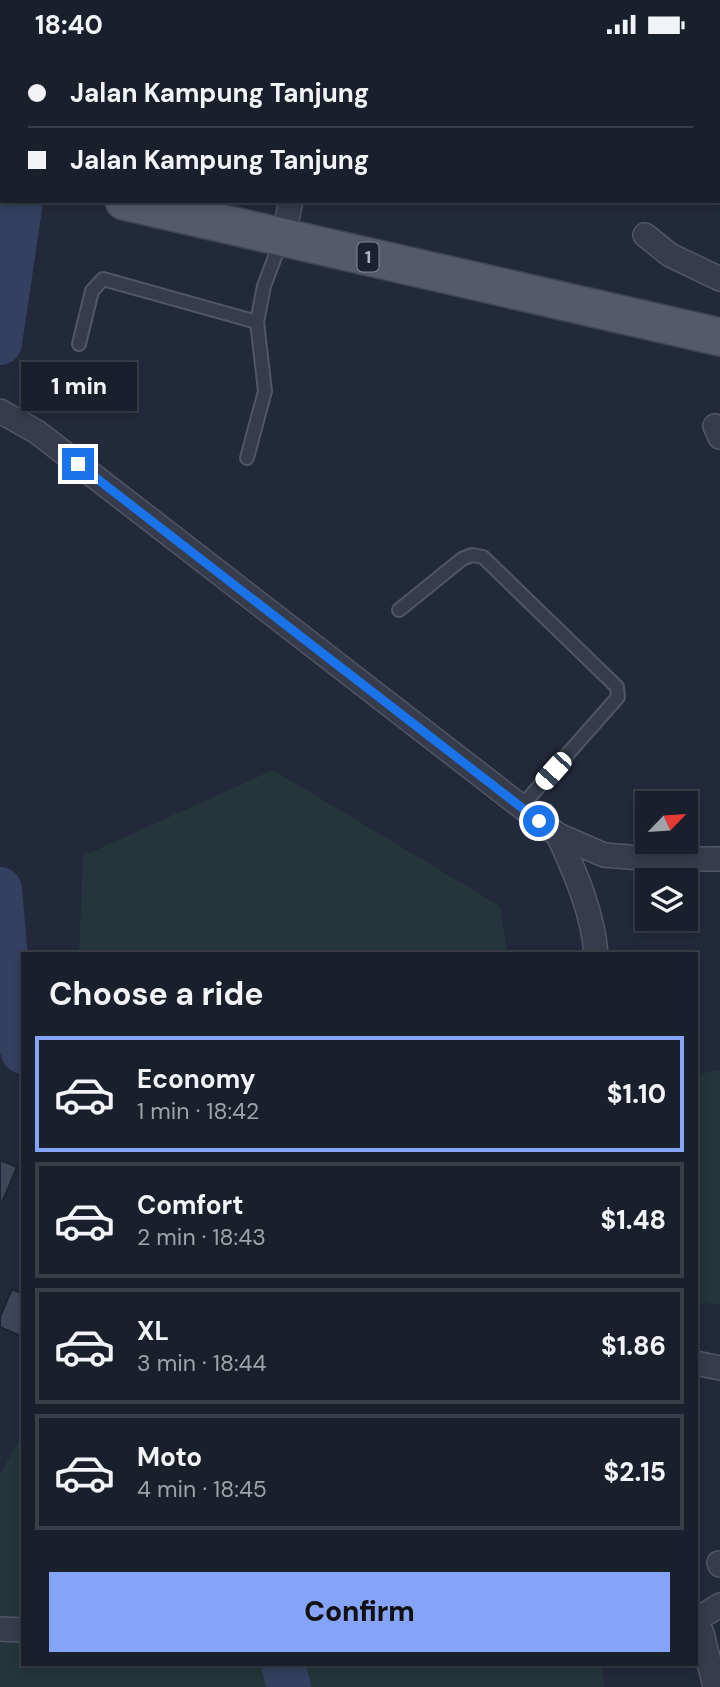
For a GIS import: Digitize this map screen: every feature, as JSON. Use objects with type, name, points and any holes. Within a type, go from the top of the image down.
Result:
[{"type":"main road","name":"1","points":[[133,203],[720,337]]},
{"type":"street","points":[[283,238],[290,203]]},
{"type":"street","points":[[645,235],[670,255],[720,279]]},
{"type":"street","points":[[0,411],[37,432],[558,835],[604,855],[654,859],[720,859]]},
{"type":"street","points":[[558,835],[575,873],[594,936],[596,952]]},
{"type":"street","points":[[698,1363],[720,1368]]},
{"type":"street","points":[[698,1619],[720,1605]]},
{"type":"street","points":[[0,1629],[21,1630]]},
{"type":"street","points":[[698,1629],[702,1633],[715,1687]]},
{"type":"lane","points":[[247,458],[265,391],[257,322],[264,286],[283,238]]},
{"type":"lane","points":[[79,344],[92,291],[103,279],[257,322]]},
{"type":"lane","points":[[399,610],[461,559],[472,555],[483,557],[617,687],[618,697],[521,807]]},
{"type":"shaded area","points":[[273,770],[500,906],[507,952],[79,952],[83,856]]},
{"type":"shaded area","points":[[720,1070],[720,1304],[698,1303],[698,1074]]},
{"type":"shaded area","points":[[21,1437],[21,1666],[602,1666],[604,1687],[0,1687],[0,1474]]},
{"type":"building","points":[[0,1160],[17,1167],[2,1203],[0,1202]]},
{"type":"building","points":[[12,1289],[21,1293],[21,1336],[0,1327],[0,1317]]},
{"type":"waterway","points":[[0,343],[21,203]]},
{"type":"waterway","points":[[0,889],[11,1017],[21,1046]]},
{"type":"waterway","points":[[284,1666],[289,1687]]},
{"type":"route","points":[[78,464],[539,821]]}]
